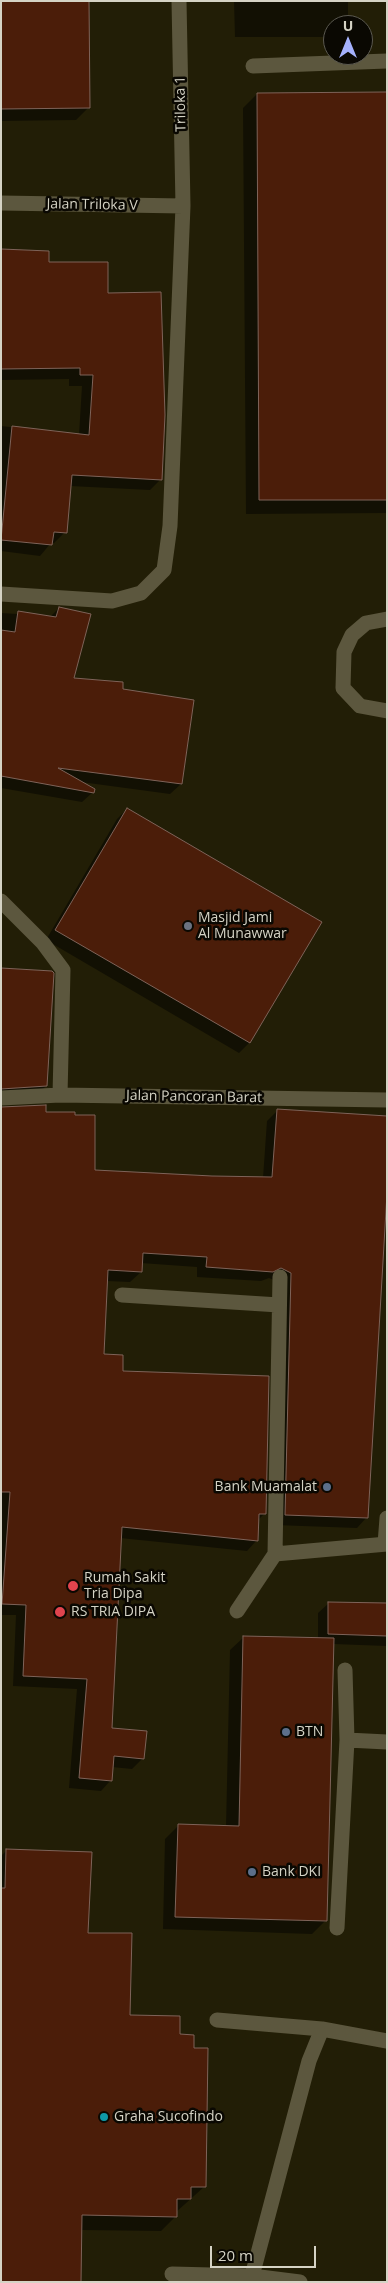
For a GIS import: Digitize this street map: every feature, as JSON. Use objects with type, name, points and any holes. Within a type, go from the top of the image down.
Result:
[{"type":"street","name":"Triloka 1","points":[[1,594],[112,601],[142,593],[164,570],[170,526],[183,206],[180,1]]},
{"type":"street","points":[[253,66],[387,61]]},
{"type":"street","name":"Jalan Triloka V","points":[[1,203],[183,206]]},
{"type":"street","points":[[387,619],[366,623],[352,635],[344,652],[343,688],[360,706],[387,711]]},
{"type":"street","points":[[1,901],[43,943],[62,970],[60,1095]]},
{"type":"street","name":"Jalan Pancoran Barat","points":[[1,1098],[60,1095],[387,1100]]},
{"type":"street","points":[[237,1611],[275,1554],[280,1277]]},
{"type":"street","points":[[122,1295],[279,1305]]},
{"type":"street","points":[[275,1554],[386,1544],[387,1518]]},
{"type":"street","points":[[338,1928],[347,1740],[345,1670]]},
{"type":"street","points":[[347,1740],[387,1742]]},
{"type":"street","points":[[217,2020],[322,2029],[387,2041]]},
{"type":"street","points":[[251,2279],[309,2060],[322,2029]]},
{"type":"street","points":[[172,2274],[300,2282]]},
{"type":"building","points":[[1,1],[89,1],[90,108],[1,109]]},
{"type":"building","points":[[387,92],[387,500],[259,500],[257,93]]},
{"type":"building","points":[[1,249],[49,251],[49,262],[108,262],[108,293],[161,292],[165,415],[162,480],[72,475],[67,533],[54,532],[52,545],[1,540],[12,426],[89,435],[93,375],[80,375],[80,368],[1,369]]},
{"type":"building","points":[[59,607],[91,614],[74,678],[123,682],[123,689],[194,700],[182,784],[58,768],[95,789],[94,793],[1,776],[1,630],[15,632],[18,611],[56,617]]},
{"type":"building","name":"Masjid Jami Al Munawwar","points":[[127,808],[322,922],[250,1043],[55,930]]},
{"type":"building","points":[[1,968],[52,971],[54,973],[47,1086],[1,1089]]},
{"type":"building","points":[[46,1105],[46,1112],[75,1112],[75,1115],[95,1115],[95,1170],[212,1176],[272,1177],[277,1109],[387,1116],[387,1193],[368,1518],[285,1515],[291,1273],[281,1268],[273,1272],[206,1267],[207,1257],[143,1253],[142,1272],[108,1270],[104,1354],[123,1355],[123,1371],[269,1376],[266,1514],[259,1514],[258,1541],[122,1527],[112,1728],[147,1731],[144,1759],[114,1756],[112,1781],[79,1778],[87,1679],[23,1676],[26,1605],[2,1604],[10,1492],[1,1492],[1,1107]]},
{"type":"building","points":[[328,1602],[387,1603],[387,1636],[328,1634]]},
{"type":"building","points":[[243,1636],[334,1638],[327,1921],[175,1917],[178,1824],[239,1826]]},
{"type":"building","name":"Graha Sucofindo","points":[[6,1849],[92,1852],[88,1933],[132,1933],[130,2015],[180,2016],[180,2034],[194,2035],[194,2048],[208,2048],[206,2187],[191,2187],[191,2199],[177,2199],[177,2217],[82,2215],[81,2282],[1,2282],[1,1888],[5,1888]]},
{"type":"place","name":"Masjid Jami Al Munawwar","points":[[188,926]]},
{"type":"place","name":"Bank Muamalat","points":[[327,1487]]},
{"type":"place","name":"Rumah Sakit Tria Dipa","points":[[73,1586]]},
{"type":"place","name":"RS TRIA DIPA","points":[[60,1612]]},
{"type":"place","name":"BTN","points":[[286,1732]]},
{"type":"place","name":"Bank DKI","points":[[252,1872]]},
{"type":"place","name":"Graha Sucofindo","points":[[104,2117]]}]
